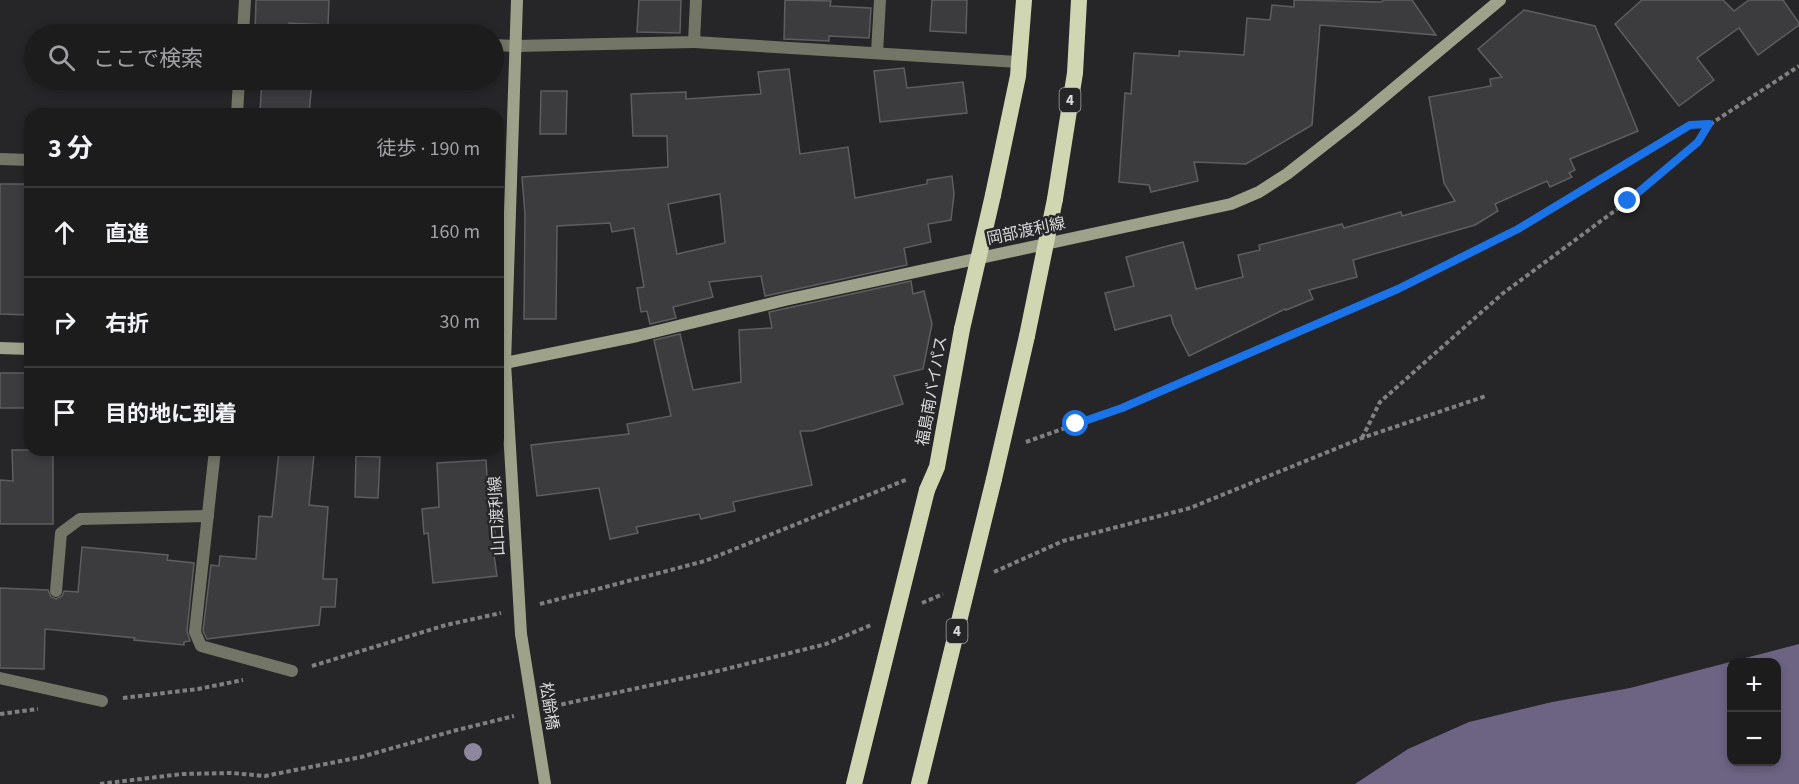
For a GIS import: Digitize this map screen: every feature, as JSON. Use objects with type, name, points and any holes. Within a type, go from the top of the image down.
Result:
[{"type":"highway","name":"福島南バイパス","points":[[854,784],[927,490],[937,467],[962,329],[1018,76],[1024,0]]},
{"type":"highway","name":"4","points":[[919,784],[994,478],[1027,336],[1055,199],[1075,73],[1079,0]]},
{"type":"main road","name":"山口渡利線","points":[[504,318],[517,0]]},
{"type":"main road","name":"岡部渡利線","points":[[504,363],[637,336],[785,300],[1231,204],[1259,192],[1287,174],[1356,120],[1500,0]]},
{"type":"main road","points":[[0,348],[24,349]]},
{"type":"main road","name":"山口渡利線","points":[[504,394],[521,634]]},
{"type":"main road","name":"松齢橋","points":[[521,634],[545,784]]},
{"type":"street","points":[[244,24],[245,0]]},
{"type":"street","points":[[694,42],[696,0]]},
{"type":"street","points":[[877,53],[880,0]]},
{"type":"street","points":[[504,45],[694,42],[1019,62]]},
{"type":"street","points":[[237,108],[238,90]]},
{"type":"street","points":[[0,159],[24,160]]},
{"type":"street","points":[[214,456],[195,632],[201,646],[292,672]]},
{"type":"street","points":[[57,591],[61,533],[80,519],[208,516]]},
{"type":"street","points":[[0,678],[102,701]]},
{"type":"path","points":[[1362,438],[1380,402],[1502,294],[1628,201],[1698,142],[1709,124],[1799,66]]},
{"type":"path","points":[[1000,451],[1122,408],[1398,289],[1518,229],[1690,125],[1709,124]]},
{"type":"path","points":[[990,573],[1064,541],[1190,508],[1362,438],[1486,396]]},
{"type":"path","points":[[292,672],[446,625],[518,610],[705,561],[937,467]]},
{"type":"path","points":[[914,606],[946,592]]},
{"type":"path","points":[[546,708],[722,670],[825,644],[880,621]]},
{"type":"path","points":[[102,701],[198,689],[245,680]]},
{"type":"path","points":[[0,714],[45,708]]},
{"type":"path","points":[[100,784],[182,774],[232,773],[265,776],[361,757],[523,714]]},
{"type":"shaded area","points":[[1799,644],[1799,784],[1355,784],[1408,749],[1469,722],[1552,702],[1630,688],[1727,663],[1727,766],[1781,766],[1781,658],[1745,658]]},
{"type":"building","points":[[256,0],[329,0],[328,24],[255,24]]},
{"type":"building","points":[[639,0],[681,0],[680,33],[637,32]]},
{"type":"building","points":[[785,0],[831,1],[830,6],[871,8],[869,38],[829,36],[829,41],[784,39]]},
{"type":"building","points":[[932,0],[967,0],[966,33],[930,31]]},
{"type":"building","points":[[1294,0],[1381,2],[1384,0],[1412,0],[1436,35],[1320,25],[1312,125],[1246,164],[1194,162],[1198,181],[1151,192],[1149,185],[1119,182],[1125,93],[1131,94],[1134,53],[1179,56],[1179,51],[1244,55],[1247,18],[1270,20],[1272,5],[1294,7]]},
{"type":"building","points":[[1642,0],[1723,0],[1734,11],[1749,0],[1783,0],[1799,25],[1758,55],[1739,28],[1697,58],[1714,80],[1679,106],[1615,24]]},
{"type":"building","points":[[1524,10],[1595,26],[1638,131],[1570,159],[1575,170],[1569,173],[1572,177],[1550,187],[1547,181],[1495,204],[1498,211],[1475,225],[1353,260],[1357,277],[1309,290],[1313,299],[1285,309],[1189,356],[1171,315],[1115,330],[1105,293],[1134,286],[1126,257],[1183,242],[1196,289],[1243,277],[1238,255],[1260,250],[1259,245],[1342,224],[1344,228],[1401,212],[1402,216],[1455,201],[1444,183],[1429,97],[1491,86],[1490,79],[1502,77],[1478,49]]},
{"type":"building","points":[[904,68],[907,88],[963,82],[967,113],[880,122],[874,71]]},
{"type":"building","points":[[789,69],[800,154],[848,147],[855,198],[927,184],[927,180],[952,176],[954,194],[951,220],[928,224],[931,242],[904,248],[907,265],[765,296],[761,276],[709,282],[713,297],[673,307],[676,318],[650,324],[647,311],[641,312],[637,288],[644,287],[634,228],[612,232],[610,223],[557,226],[556,319],[524,319],[525,214],[522,177],[668,167],[667,136],[633,136],[631,94],[686,92],[686,99],[761,94],[758,72]],"holes":[[[720,194],[725,243],[677,254],[668,204]]]},
{"type":"building","points":[[261,90],[311,90],[310,108],[260,108]]},
{"type":"building","points":[[541,91],[567,91],[566,134],[540,134]]},
{"type":"building","points":[[0,184],[24,184],[24,315],[0,314]]},
{"type":"building","points":[[911,281],[913,294],[924,291],[932,324],[923,369],[894,376],[903,404],[812,431],[800,431],[812,485],[733,502],[735,511],[701,519],[699,514],[636,527],[638,533],[610,539],[599,488],[537,496],[531,445],[629,434],[627,424],[671,416],[654,340],[680,334],[693,390],[741,382],[739,330],[772,328],[769,312]]},
{"type":"building","points":[[0,373],[24,373],[24,408],[0,408]]},
{"type":"building","points":[[12,450],[24,450],[24,456],[53,456],[53,524],[0,524],[0,480],[13,481]]},
{"type":"building","points":[[278,456],[314,456],[309,505],[328,507],[323,579],[337,579],[335,607],[321,607],[319,625],[207,639],[203,631],[211,565],[219,566],[220,556],[256,559],[259,516],[272,517]]},
{"type":"building","points":[[356,456],[380,457],[378,498],[355,497]]},
{"type":"building","points":[[486,460],[489,511],[492,510],[495,533],[491,533],[497,576],[433,583],[428,533],[424,534],[422,509],[439,507],[437,463]]},
{"type":"building","points":[[82,547],[168,555],[167,560],[194,563],[187,631],[190,641],[184,642],[184,645],[45,629],[44,669],[0,668],[0,588],[48,590],[51,597],[56,599],[62,596],[64,591],[78,592]]},
{"type":"route","points":[[1076,424],[1122,408],[1398,289],[1518,229],[1690,125],[1709,124],[1698,142],[1628,201]]}]
